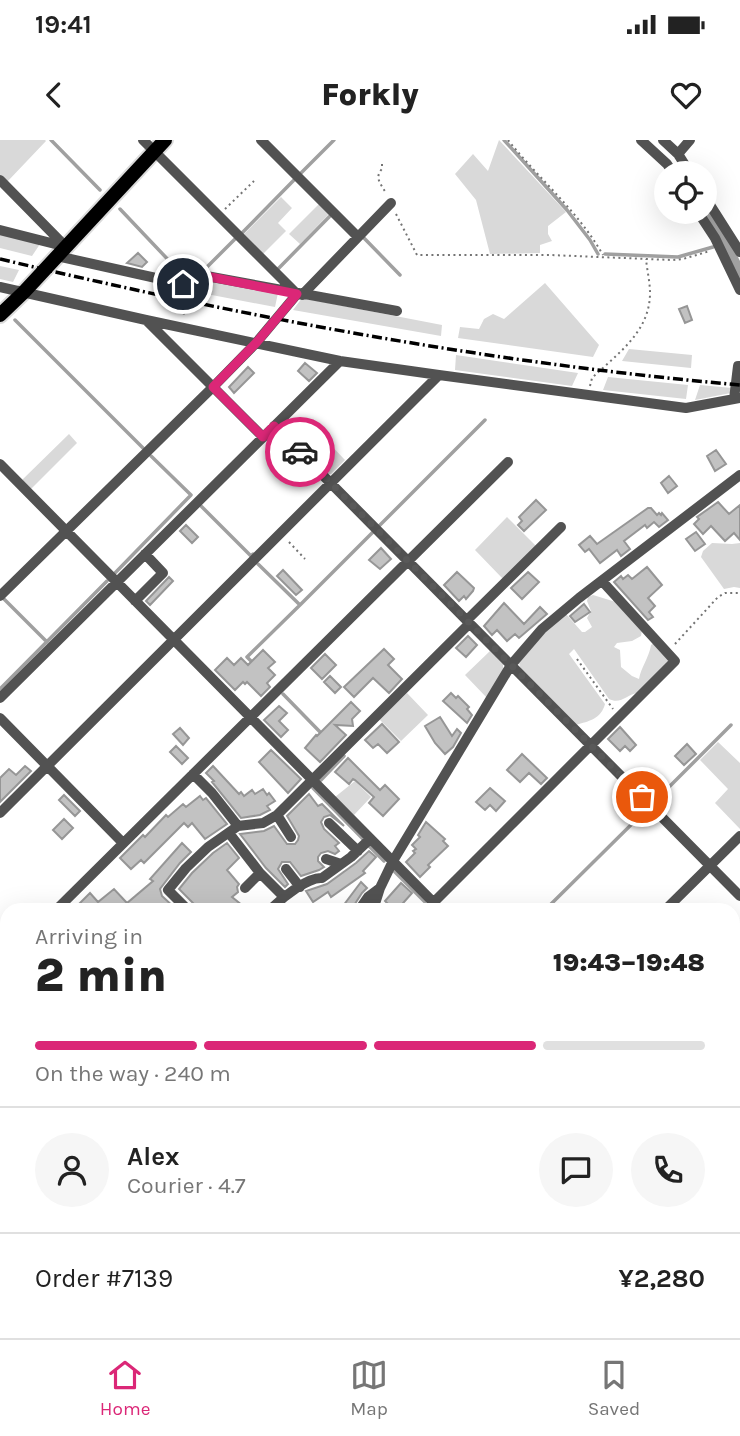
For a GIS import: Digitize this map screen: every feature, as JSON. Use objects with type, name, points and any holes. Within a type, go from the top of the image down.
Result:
[{"type":"main road","points":[[0,315],[165,140]]},
{"type":"street","points":[[143,140],[299,294]]},
{"type":"street","points":[[261,140],[358,237]]},
{"type":"street","points":[[641,140],[664,161]]},
{"type":"street","points":[[663,140],[683,161]]},
{"type":"street","points":[[678,153],[690,140]]},
{"type":"street","points":[[0,180],[62,251]]},
{"type":"street","points":[[0,596],[213,387],[299,294],[391,203]]},
{"type":"street","points":[[717,216],[740,252]]},
{"type":"street","points":[[705,224],[740,290]]},
{"type":"street","points":[[0,230],[62,251],[183,284],[190,273],[397,311]]},
{"type":"street","points":[[0,287],[340,361],[685,408],[737,398],[740,366]]},
{"type":"street","points":[[146,320],[263,437]]},
{"type":"street","points":[[0,698],[340,361]]},
{"type":"street","points":[[0,813],[439,375]]},
{"type":"street","points":[[274,426],[740,896]]},
{"type":"street","points":[[63,903],[508,462]]},
{"type":"street","points":[[0,464],[393,861],[430,903]]},
{"type":"street","points":[[375,903],[393,861],[511,664],[542,629],[740,475]]},
{"type":"street","points":[[181,903],[168,890],[186,869],[208,848],[238,826],[263,823],[277,815],[561,527]]},
{"type":"street","points":[[135,601],[163,573],[145,554]]},
{"type":"street","points":[[438,903],[675,661],[602,581]]},
{"type":"street","points":[[0,718],[123,843]]},
{"type":"street","points":[[193,774],[218,799],[238,826]]},
{"type":"street","points":[[277,815],[291,837]]},
{"type":"street","points":[[329,823],[358,850]]},
{"type":"street","points":[[229,833],[283,896]]},
{"type":"street","points":[[672,903],[740,836]]},
{"type":"street","points":[[277,903],[283,896],[316,878],[322,878],[370,838]]},
{"type":"street","points":[[326,859],[341,864]]},
{"type":"street","points":[[286,869],[300,887]]},
{"type":"street","points":[[246,888],[261,873]]},
{"type":"street","points":[[364,903],[380,888]]},
{"type":"path","points":[[508,140],[569,207],[603,256]]},
{"type":"path","points":[[382,164],[377,177],[417,256],[550,255],[672,260],[720,248]]},
{"type":"path","points":[[218,216],[254,181]]},
{"type":"path","points":[[589,395],[592,378],[636,336],[646,317],[650,293],[646,258]]},
{"type":"path","points":[[183,284],[184,328]]},
{"type":"path","points":[[281,533],[305,559]]},
{"type":"path","points":[[667,652],[718,597],[725,593],[740,593]]},
{"type":"path","points":[[577,659],[618,718]]},
{"type":"shaded area","points":[[0,140],[46,141],[7,182],[0,175]]},
{"type":"shaded area","points":[[499,140],[566,212],[548,226],[552,241],[540,245],[540,253],[490,254],[476,200],[455,174],[473,154],[488,171]]},
{"type":"shaded area","points":[[281,197],[292,208],[278,223],[286,231],[261,256],[242,236]]},
{"type":"shaded area","points":[[320,203],[330,213],[300,244],[289,234]]},
{"type":"shaded area","points":[[717,221],[730,241],[740,261],[740,280],[710,224],[717,224]]},
{"type":"shaded area","points":[[0,234],[40,244],[32,256],[0,248]]},
{"type":"shaded area","points":[[0,266],[19,270],[13,282],[0,279]]},
{"type":"shaded area","points":[[194,278],[278,293],[275,307],[191,291]]},
{"type":"shaded area","points":[[545,283],[599,345],[593,357],[458,338],[460,327],[479,329],[484,319],[493,314],[504,319]]},
{"type":"shaded area","points":[[302,298],[442,325],[441,336],[293,310]]},
{"type":"shaded area","points":[[629,349],[692,355],[691,368],[622,361]]},
{"type":"shaded area","points":[[456,355],[578,373],[572,386],[455,370]]},
{"type":"shaded area","points":[[608,377],[688,385],[686,399],[603,390]]},
{"type":"shaded area","points":[[700,385],[732,388],[731,393],[695,400]]},
{"type":"shaded area","points":[[69,434],[77,443],[31,489],[22,480]]},
{"type":"shaded area","points":[[324,438],[345,460],[331,474],[327,474],[308,455]]},
{"type":"shaded area","points":[[507,517],[536,546],[503,579],[475,550]]},
{"type":"shaded area","points":[[712,543],[740,543],[740,588],[724,589],[701,557],[703,551]]},
{"type":"shaded area","points":[[593,595],[619,603],[642,630],[641,636],[632,641],[617,643],[614,647],[620,650],[621,667],[639,679],[654,643],[668,658],[668,662],[638,693],[613,701],[574,649],[569,654],[605,704],[597,716],[576,725],[521,670],[519,663],[535,642],[566,614],[582,632],[592,627],[587,618],[591,611],[587,601],[588,597]]},
{"type":"shaded area","points":[[490,651],[503,664],[503,670],[487,698],[465,675]]},
{"type":"shaded area","points":[[407,693],[428,715],[401,741],[379,719]]},
{"type":"shaded area","points":[[718,742],[740,763],[740,829],[715,803],[728,789],[700,760]]},
{"type":"shaded area","points":[[355,781],[371,797],[354,815],[335,797]]},
{"type":"building","points":[[138,253],[147,262],[142,267],[127,263]]},
{"type":"building","points":[[687,306],[692,320],[685,323],[679,309]]},
{"type":"building","points":[[305,363],[317,373],[309,381],[298,371]]},
{"type":"building","points":[[248,367],[254,373],[234,393],[229,387]]},
{"type":"building","points":[[716,450],[726,464],[715,471],[707,456]]},
{"type":"building","points":[[669,476],[677,486],[668,493],[661,483]]},
{"type":"building","points":[[536,500],[546,510],[524,531],[518,525],[522,521],[519,517]]},
{"type":"building","points":[[718,502],[729,514],[740,505],[740,540],[734,533],[725,541],[711,526],[703,534],[694,524],[699,519],[697,517]]},
{"type":"building","points":[[648,508],[657,515],[662,513],[668,520],[659,527],[654,522],[647,528],[645,525],[624,541],[630,549],[621,556],[617,550],[600,563],[589,549],[585,552],[579,545],[590,536],[597,544]]},
{"type":"building","points":[[186,525],[198,537],[192,543],[180,531]]},
{"type":"building","points":[[696,532],[705,544],[695,551],[686,539]]},
{"type":"building","points":[[381,548],[391,559],[380,569],[369,560]]},
{"type":"building","points":[[647,567],[662,585],[648,598],[655,606],[649,612],[653,617],[648,620],[614,582],[621,576],[623,579],[628,575],[632,579]]},
{"type":"building","points":[[283,570],[302,590],[296,595],[277,576]]},
{"type":"building","points":[[457,572],[474,588],[466,599],[464,596],[459,601],[444,585]]},
{"type":"building","points":[[528,572],[539,582],[522,599],[511,588]]},
{"type":"building","points":[[169,577],[173,581],[150,605],[146,601]]},
{"type":"building","points":[[504,603],[524,624],[540,607],[547,614],[519,638],[515,634],[507,641],[497,630],[492,635],[484,626]]},
{"type":"building","points":[[584,604],[590,612],[575,622],[570,616]]},
{"type":"building","points":[[468,636],[477,645],[466,657],[456,648]]},
{"type":"building","points":[[384,649],[394,659],[388,665],[402,679],[389,693],[373,678],[354,697],[344,687]]},
{"type":"building","points":[[263,650],[275,662],[268,668],[275,675],[267,683],[270,687],[261,696],[247,682],[243,682],[235,690],[215,670],[227,658],[234,665],[241,658],[248,665]]},
{"type":"building","points":[[325,654],[336,665],[322,679],[311,668]]},
{"type":"building","points":[[330,676],[341,687],[335,693],[324,682]]},
{"type":"building","points":[[451,693],[469,707],[467,709],[472,715],[467,723],[443,701]]},
{"type":"building","points":[[351,702],[360,711],[352,719],[353,726],[335,725],[346,735],[320,762],[305,748]]},
{"type":"building","points":[[279,706],[287,713],[279,721],[288,730],[281,737],[264,720]]},
{"type":"building","points":[[440,717],[452,736],[457,729],[461,733],[453,747],[445,754],[425,726]]},
{"type":"building","points":[[382,724],[399,742],[387,753],[378,744],[373,748],[365,740]]},
{"type":"building","points":[[620,727],[636,745],[630,751],[625,746],[620,751],[608,739]]},
{"type":"building","points":[[180,728],[189,738],[183,745],[173,734]]},
{"type":"building","points":[[687,744],[696,754],[684,765],[675,756]]},
{"type":"building","points":[[176,746],[188,758],[182,764],[170,752]]},
{"type":"building","points":[[271,750],[301,779],[288,793],[259,762]]},
{"type":"building","points":[[522,754],[547,778],[541,784],[529,773],[520,782],[507,770]]},
{"type":"building","points":[[348,758],[380,790],[385,785],[399,799],[383,816],[369,803],[374,797],[355,780],[349,784],[335,772]]},
{"type":"building","points":[[25,766],[31,771],[0,802],[0,778],[9,769],[16,775]]},
{"type":"building","points":[[213,766],[239,794],[241,792],[244,796],[252,790],[255,794],[263,789],[267,795],[269,793],[275,801],[267,806],[270,810],[260,815],[241,818],[206,773]]},
{"type":"building","points":[[490,788],[505,801],[496,811],[490,805],[485,810],[476,802]]},
{"type":"building","points":[[309,794],[318,806],[322,804],[344,826],[330,815],[324,817],[321,822],[324,829],[339,843],[335,846],[339,851],[335,854],[328,851],[321,853],[318,861],[324,867],[301,876],[290,862],[282,862],[278,869],[288,884],[285,887],[266,868],[240,834],[264,831],[274,826],[287,844],[295,844],[299,836],[287,816]]},
{"type":"building","points":[[64,795],[80,811],[75,816],[59,800]]},
{"type":"building","points":[[200,796],[203,800],[206,798],[227,824],[205,839],[192,823],[188,827],[184,823],[144,863],[141,860],[131,869],[120,858],[166,815],[168,817],[183,804],[186,807]]},
{"type":"building","points":[[64,819],[73,828],[62,839],[53,830]]},
{"type":"building","points":[[426,822],[445,839],[443,841],[448,846],[428,865],[430,867],[420,877],[406,862],[415,853],[413,851],[416,849],[412,845],[420,837],[418,835]]},
{"type":"building","points":[[182,843],[191,852],[160,889],[162,896],[170,903],[127,903],[153,881],[150,879]]},
{"type":"building","points":[[227,843],[239,858],[227,870],[239,884],[238,892],[232,897],[239,903],[193,903],[179,889],[213,853]]},
{"type":"building","points":[[369,851],[376,857],[363,871],[365,873],[331,897],[328,892],[313,902],[306,891],[327,884]]},
{"type":"building","points":[[361,882],[367,888],[356,903],[345,903]]},
{"type":"building","points":[[401,883],[412,893],[403,903],[385,901]]},
{"type":"building","points":[[114,889],[127,903],[80,903],[90,893],[98,902]]},
{"type":"waterway","points":[[51,140],[100,190]]},
{"type":"waterway","points":[[300,174],[334,140]]},
{"type":"waterway","points":[[504,140],[567,210],[598,254]]},
{"type":"waterway","points":[[241,234],[295,179]]},
{"type":"waterway","points":[[120,209],[182,272],[188,264],[206,268],[235,239]]},
{"type":"waterway","points":[[277,270],[331,215]]},
{"type":"waterway","points":[[363,237],[400,275]]},
{"type":"waterway","points":[[605,254],[678,257],[713,247]]},
{"type":"waterway","points":[[15,320],[143,448]]},
{"type":"waterway","points":[[379,526],[485,420]]},
{"type":"waterway","points":[[115,573],[191,495],[151,456]]},
{"type":"waterway","points":[[201,506],[251,556],[253,554]]},
{"type":"waterway","points":[[300,605],[373,532]]},
{"type":"waterway","points":[[253,663],[247,657],[300,605],[258,564]]},
{"type":"waterway","points":[[0,689],[107,581]]},
{"type":"waterway","points":[[4,599],[47,642]]},
{"type":"waterway","points":[[283,694],[323,735]]},
{"type":"waterway","points":[[653,803],[731,725]]},
{"type":"waterway","points":[[321,780],[344,756]]},
{"type":"waterway","points":[[314,787],[363,839]]},
{"type":"waterway","points":[[552,903],[647,809]]},
{"type":"waterway","points":[[369,846],[384,861]]},
{"type":"waterway","points":[[394,871],[425,902]]},
{"type":"railway","points":[[0,259],[183,300],[368,336],[553,364],[740,385]]},
{"type":"way so far","points":[[300,452],[642,797]]},
{"type":"route","points":[[183,284],[190,273],[297,294],[256,343],[213,387],[263,437],[274,426],[300,452]]}]
